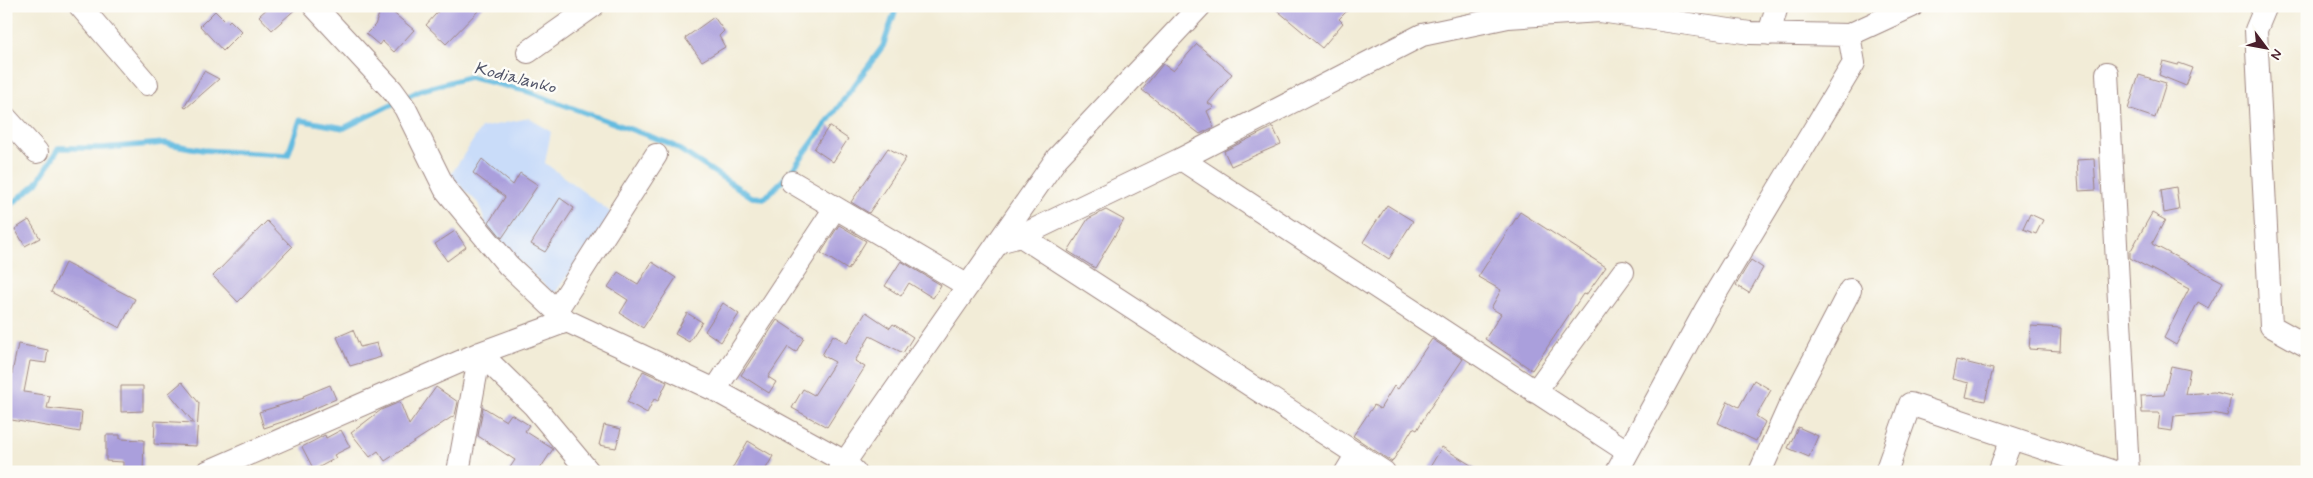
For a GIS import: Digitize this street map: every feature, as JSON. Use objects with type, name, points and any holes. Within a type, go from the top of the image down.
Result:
[{"type":"street","points":[[80,6],[147,84]]},
{"type":"street","points":[[314,6],[392,90],[405,108],[444,189],[508,265],[562,316],[715,390],[846,469],[968,286],[1058,158],[1200,6]]},
{"type":"street","points":[[1769,34],[1777,6]]},
{"type":"street","points":[[998,242],[1021,236],[1181,159],[1422,35],[1508,18],[1600,11],[1750,33],[1849,35],[1912,6]]},
{"type":"street","points":[[2266,6],[2256,30],[2271,326],[2307,346]]},
{"type":"street","points":[[528,52],[584,8]]},
{"type":"street","points":[[1617,472],[1705,311],[1854,63],[1849,35]]},
{"type":"street","points":[[2107,73],[2128,472]]},
{"type":"street","points":[[6,118],[37,152]]},
{"type":"street","points":[[206,472],[562,316],[656,155]]},
{"type":"street","points":[[1181,159],[1628,452]]},
{"type":"street","points":[[792,182],[968,286]]},
{"type":"street","points":[[715,390],[835,208]]},
{"type":"street","points":[[1021,236],[1351,463],[1384,472]]},
{"type":"street","points":[[1535,392],[1622,272]]},
{"type":"street","points":[[1760,472],[1789,407],[1850,290]]},
{"type":"street","points":[[458,472],[480,353]]},
{"type":"street","points":[[480,353],[534,406],[589,472]]},
{"type":"street","points":[[1886,472],[1910,404],[2114,472]]},
{"type":"street","points":[[1999,472],[2012,438]]},
{"type":"shaded area","points":[[529,118],[551,132],[545,163],[613,214],[554,294],[489,232],[478,203],[450,176],[481,128]]},
{"type":"building","points":[[270,6],[299,6],[272,30],[259,16]]},
{"type":"building","points":[[382,6],[385,6],[414,30],[394,52],[382,41],[379,45],[366,34],[375,25]]},
{"type":"building","points":[[443,6],[483,6],[446,44],[426,25]]},
{"type":"building","points":[[1272,6],[1352,6],[1339,19],[1343,23],[1322,48]]},
{"type":"building","points":[[215,11],[227,23],[230,20],[242,32],[223,51],[200,26]]},
{"type":"building","points":[[714,17],[724,31],[719,36],[725,47],[702,61],[685,38]]},
{"type":"building","points":[[1197,44],[1232,74],[1208,103],[1214,107],[1207,111],[1214,127],[1200,134],[1142,90],[1163,64],[1173,71]]},
{"type":"building","points":[[2163,61],[2178,65],[2179,63],[2193,68],[2186,86],[2159,75]]},
{"type":"building","points":[[204,71],[219,79],[186,108],[184,107]]},
{"type":"building","points":[[2139,75],[2166,83],[2155,118],[2128,109]]},
{"type":"building","points":[[829,126],[848,139],[833,162],[814,149]]},
{"type":"building","points":[[1273,127],[1281,144],[1231,166],[1224,151]]},
{"type":"building","points":[[888,148],[906,158],[869,213],[851,202]]},
{"type":"building","points":[[482,159],[513,185],[520,173],[538,185],[502,238],[489,222],[505,197],[473,173]]},
{"type":"building","points":[[2094,159],[2096,190],[2079,191],[2077,160]]},
{"type":"building","points":[[2176,187],[2179,210],[2164,213],[2161,190]]},
{"type":"building","points":[[560,198],[574,208],[545,252],[531,244]]},
{"type":"building","points":[[1387,205],[1413,221],[1389,259],[1363,242]]},
{"type":"building","points":[[1106,210],[1124,220],[1095,268],[1068,251],[1088,219]]},
{"type":"building","points":[[1520,212],[1606,267],[1586,295],[1583,294],[1532,370],[1485,339],[1501,314],[1491,308],[1501,290],[1478,277]]},
{"type":"building","points":[[2152,213],[2165,220],[2152,244],[2223,282],[2208,308],[2198,302],[2176,345],[2164,338],[2189,289],[2130,258],[2130,252]]},
{"type":"building","points":[[2030,214],[2043,220],[2036,234],[2023,229]]},
{"type":"building","points":[[29,220],[40,238],[25,246],[15,229]]},
{"type":"building","points":[[267,221],[292,247],[238,302],[213,276]]},
{"type":"building","points":[[839,225],[866,241],[848,270],[821,253]]},
{"type":"building","points":[[455,231],[466,247],[447,261],[435,244]]},
{"type":"building","points":[[1751,260],[1763,268],[1749,293],[1736,285]]},
{"type":"building","points":[[901,261],[941,285],[933,298],[909,283],[901,296],[885,286]]},
{"type":"building","points":[[652,262],[676,278],[643,328],[620,313],[628,300],[608,287],[618,272],[638,284]]},
{"type":"building","points":[[65,263],[135,299],[120,328],[51,292]]},
{"type":"building","points":[[723,303],[739,314],[721,342],[705,331]]},
{"type":"building","points":[[866,312],[890,328],[893,324],[913,337],[903,353],[870,336],[855,361],[865,367],[827,427],[792,408],[803,389],[814,395],[835,362],[822,355],[833,335],[847,343]]},
{"type":"building","points":[[687,313],[702,322],[689,342],[675,334]]},
{"type":"building","points":[[777,320],[804,338],[796,352],[788,347],[768,377],[776,382],[769,393],[741,375]]},
{"type":"building","points":[[2031,326],[2061,328],[2060,351],[2029,349]]},
{"type":"building","points":[[353,330],[360,347],[377,343],[381,357],[350,366],[337,337]]},
{"type":"building","points":[[1432,339],[1463,359],[1417,430],[1413,428],[1392,462],[1353,436],[1374,405],[1380,409],[1394,386],[1398,389]]},
{"type":"building","points":[[18,344],[48,350],[46,363],[30,361],[24,392],[50,396],[47,408],[82,412],[80,432],[6,419],[6,402]]},
{"type":"building","points":[[1956,360],[1993,369],[1985,401],[1966,397],[1969,383],[1952,379]]},
{"type":"building","points":[[2171,366],[2190,370],[2185,394],[2214,392],[2231,396],[2227,416],[2213,413],[2174,416],[2172,431],[2158,429],[2160,413],[2142,413],[2141,396],[2164,395]]},
{"type":"building","points":[[643,371],[667,382],[658,401],[654,399],[647,413],[627,402]]},
{"type":"building","points":[[1754,380],[1771,390],[1756,416],[1765,422],[1756,441],[1718,423],[1728,401],[1739,407]]},
{"type":"building","points":[[182,382],[199,403],[196,446],[154,444],[155,421],[194,423],[169,393]]},
{"type":"building","points":[[330,385],[336,399],[288,420],[264,428],[259,412],[304,398],[303,396]]},
{"type":"building","points":[[121,386],[143,386],[143,411],[121,412]]},
{"type":"building","points":[[436,387],[458,402],[455,415],[385,461],[378,451],[370,457],[351,433],[381,410],[400,402],[409,425]]},
{"type":"building","points":[[483,407],[506,421],[511,414],[529,425],[525,431],[553,449],[538,472],[507,472],[515,460],[478,436]]},
{"type":"building","points":[[604,425],[621,429],[616,448],[599,445]]},
{"type":"building","points":[[1798,427],[1818,436],[1809,457],[1788,448]]},
{"type":"building","points":[[341,430],[350,447],[334,455],[336,458],[314,470],[302,447],[325,435],[326,438]]},
{"type":"building","points":[[106,435],[120,435],[120,439],[144,440],[143,472],[123,472],[123,462],[106,461]]},
{"type":"building","points":[[748,441],[773,456],[764,472],[730,472]]},
{"type":"building","points":[[1442,447],[1482,472],[1427,472]]},
{"type":"waterway","name":"Kodialanko","points":[[405,98],[421,90],[469,77],[526,91],[671,144],[752,197],[765,198],[790,173],[883,46],[897,6]]},
{"type":"waterway","name":"Kodialanko","points":[[6,209],[37,183],[59,148],[103,148],[164,143],[203,150],[288,155],[300,120],[344,128],[394,103]]}]
